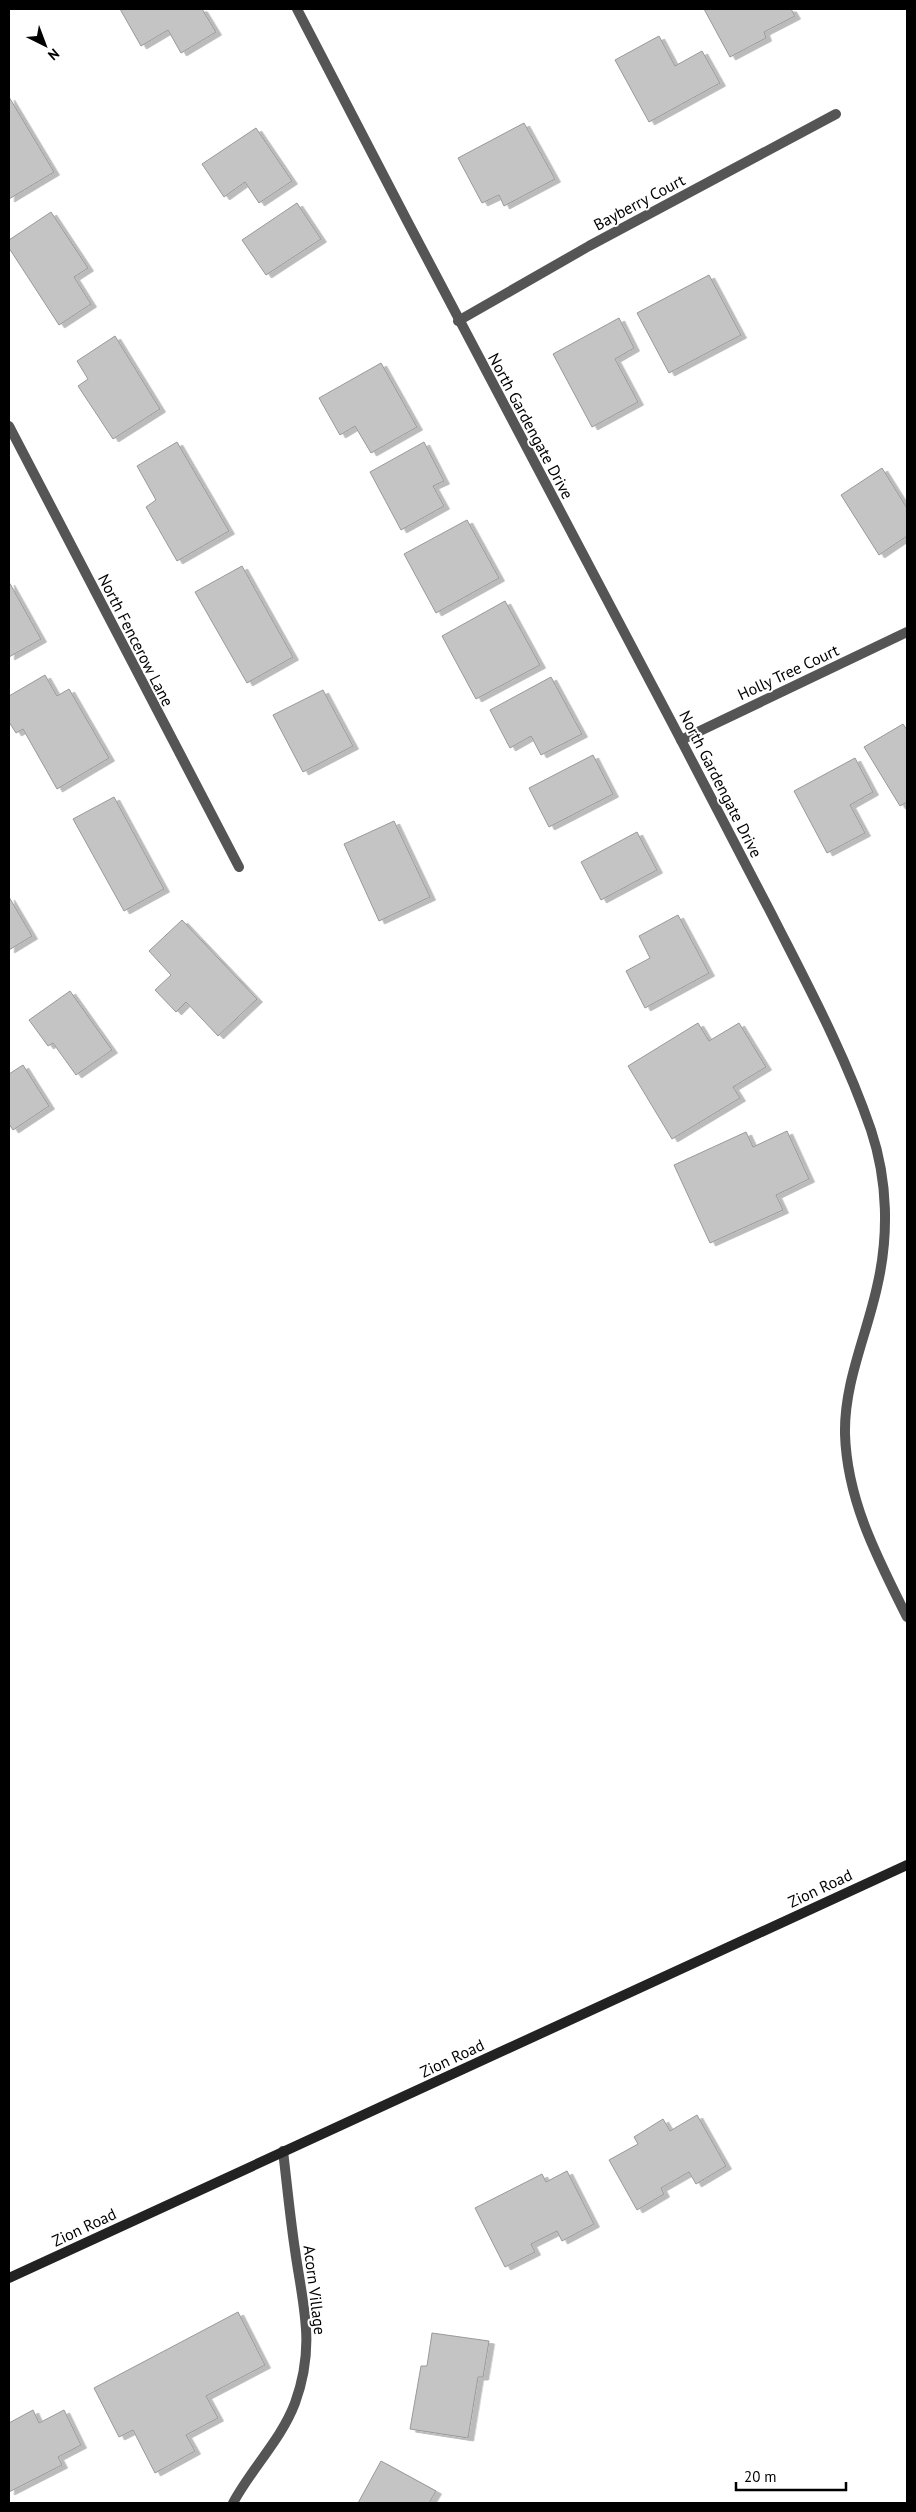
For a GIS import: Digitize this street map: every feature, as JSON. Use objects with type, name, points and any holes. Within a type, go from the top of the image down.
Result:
[{"type":"main road","name":"Zion Road","points":[[9,2278],[907,1865]]},
{"type":"street","name":"North Gardengate Drive","points":[[297,9],[458,322],[681,740],[820,1008],[849,1072],[873,1135],[885,1197],[886,1227],[878,1286],[852,1371],[846,1401],[847,1463],[853,1492],[871,1546],[907,1617]]},
{"type":"street","name":"Bayberry Court","points":[[458,322],[588,246],[836,114]]},
{"type":"street","name":"North Fencerow Lane","points":[[9,426],[239,867]]},
{"type":"street","name":"Holly Tree Court","points":[[681,740],[907,632]]},
{"type":"street","name":"Acorn Village","points":[[233,2503],[277,2436],[294,2404],[304,2370],[308,2337],[305,2304],[295,2250],[284,2152]]},
{"type":"building","points":[[120,9],[202,9],[216,32],[181,53],[168,30],[141,46]]},
{"type":"building","points":[[704,9],[791,9],[795,16],[764,32],[766,38],[730,57]]},
{"type":"building","points":[[659,36],[675,66],[702,51],[720,83],[649,122],[615,60]]},
{"type":"building","points":[[9,97],[54,172],[9,199]]},
{"type":"building","points":[[524,123],[555,179],[504,206],[499,195],[482,203],[458,158]]},
{"type":"building","points":[[256,128],[292,181],[259,203],[245,182],[224,197],[202,164]]},
{"type":"building","points":[[297,203],[321,239],[266,275],[242,240]]},
{"type":"building","points":[[51,212],[88,268],[74,277],[91,304],[59,325],[9,248],[9,240]]},
{"type":"building","points":[[709,275],[741,335],[669,373],[637,313]]},
{"type":"building","points":[[619,318],[634,348],[615,359],[638,402],[592,427],[553,354]]},
{"type":"building","points":[[115,336],[160,409],[113,439],[78,386],[88,379],[77,361]]},
{"type":"building","points":[[381,363],[417,427],[371,453],[355,426],[340,435],[319,398]]},
{"type":"building","points":[[177,442],[229,531],[177,561],[146,507],[156,500],[137,466]]},
{"type":"building","points":[[424,442],[444,481],[433,486],[444,506],[401,530],[370,472]]},
{"type":"building","points":[[882,468],[907,508],[907,536],[879,555],[841,495]]},
{"type":"building","points":[[467,520],[499,578],[436,613],[404,554]]},
{"type":"building","points":[[242,566],[293,657],[247,683],[195,592]]},
{"type":"building","points":[[9,582],[41,639],[9,657]]},
{"type":"building","points":[[505,601],[540,665],[476,699],[442,636]]},
{"type":"building","points":[[45,675],[57,696],[69,689],[109,758],[57,789],[23,729],[16,733],[9,722],[9,696]]},
{"type":"building","points":[[551,677],[582,734],[541,755],[531,736],[510,748],[490,710]]},
{"type":"building","points":[[323,690],[353,746],[303,772],[273,715]]},
{"type":"building","points":[[903,724],[907,730],[907,802],[900,806],[864,747]]},
{"type":"building","points":[[593,755],[613,794],[549,827],[529,788]]},
{"type":"building","points":[[855,758],[873,792],[850,805],[865,833],[827,853],[794,791]]},
{"type":"building","points":[[114,797],[164,889],[124,911],[73,819]]},
{"type":"building","points":[[394,821],[430,897],[379,921],[344,844]]},
{"type":"building","points":[[637,832],[657,870],[601,900],[581,862]]},
{"type":"building","points":[[9,897],[32,936],[9,950]]},
{"type":"building","points":[[678,915],[709,973],[645,1008],[626,971],[650,958],[639,936]]},
{"type":"building","points":[[182,920],[257,999],[218,1036],[186,1002],[176,1012],[155,990],[171,975],[149,951]]},
{"type":"building","points":[[70,991],[112,1050],[76,1075],[53,1043],[48,1046],[29,1020]]},
{"type":"building","points":[[698,1023],[709,1041],[739,1023],[766,1067],[733,1087],[740,1098],[672,1139],[628,1066]]},
{"type":"building","points":[[23,1065],[49,1106],[13,1130],[9,1124],[9,1074]]},
{"type":"building","points":[[787,1131],[809,1179],[776,1195],[783,1210],[710,1243],[674,1165],[746,1132],[753,1147]]},
{"type":"building","points":[[697,2115],[726,2166],[696,2184],[689,2172],[661,2188],[664,2194],[637,2210],[609,2160],[638,2144],[634,2137],[663,2119],[670,2131]]},
{"type":"building","points":[[567,2171],[594,2224],[562,2241],[557,2231],[531,2244],[535,2252],[505,2267],[475,2208],[542,2174],[546,2182]]},
{"type":"building","points":[[238,2312],[265,2365],[206,2396],[218,2418],[186,2435],[195,2451],[155,2473],[133,2430],[119,2437],[94,2388]]},
{"type":"building","points":[[432,2333],[489,2341],[483,2377],[478,2377],[468,2438],[410,2429],[421,2366],[427,2366]]},
{"type":"building","points":[[33,2410],[39,2423],[64,2410],[81,2445],[58,2457],[62,2465],[9,2492],[9,2423]]},
{"type":"building","points":[[381,2461],[436,2491],[429,2503],[358,2503]]}]
